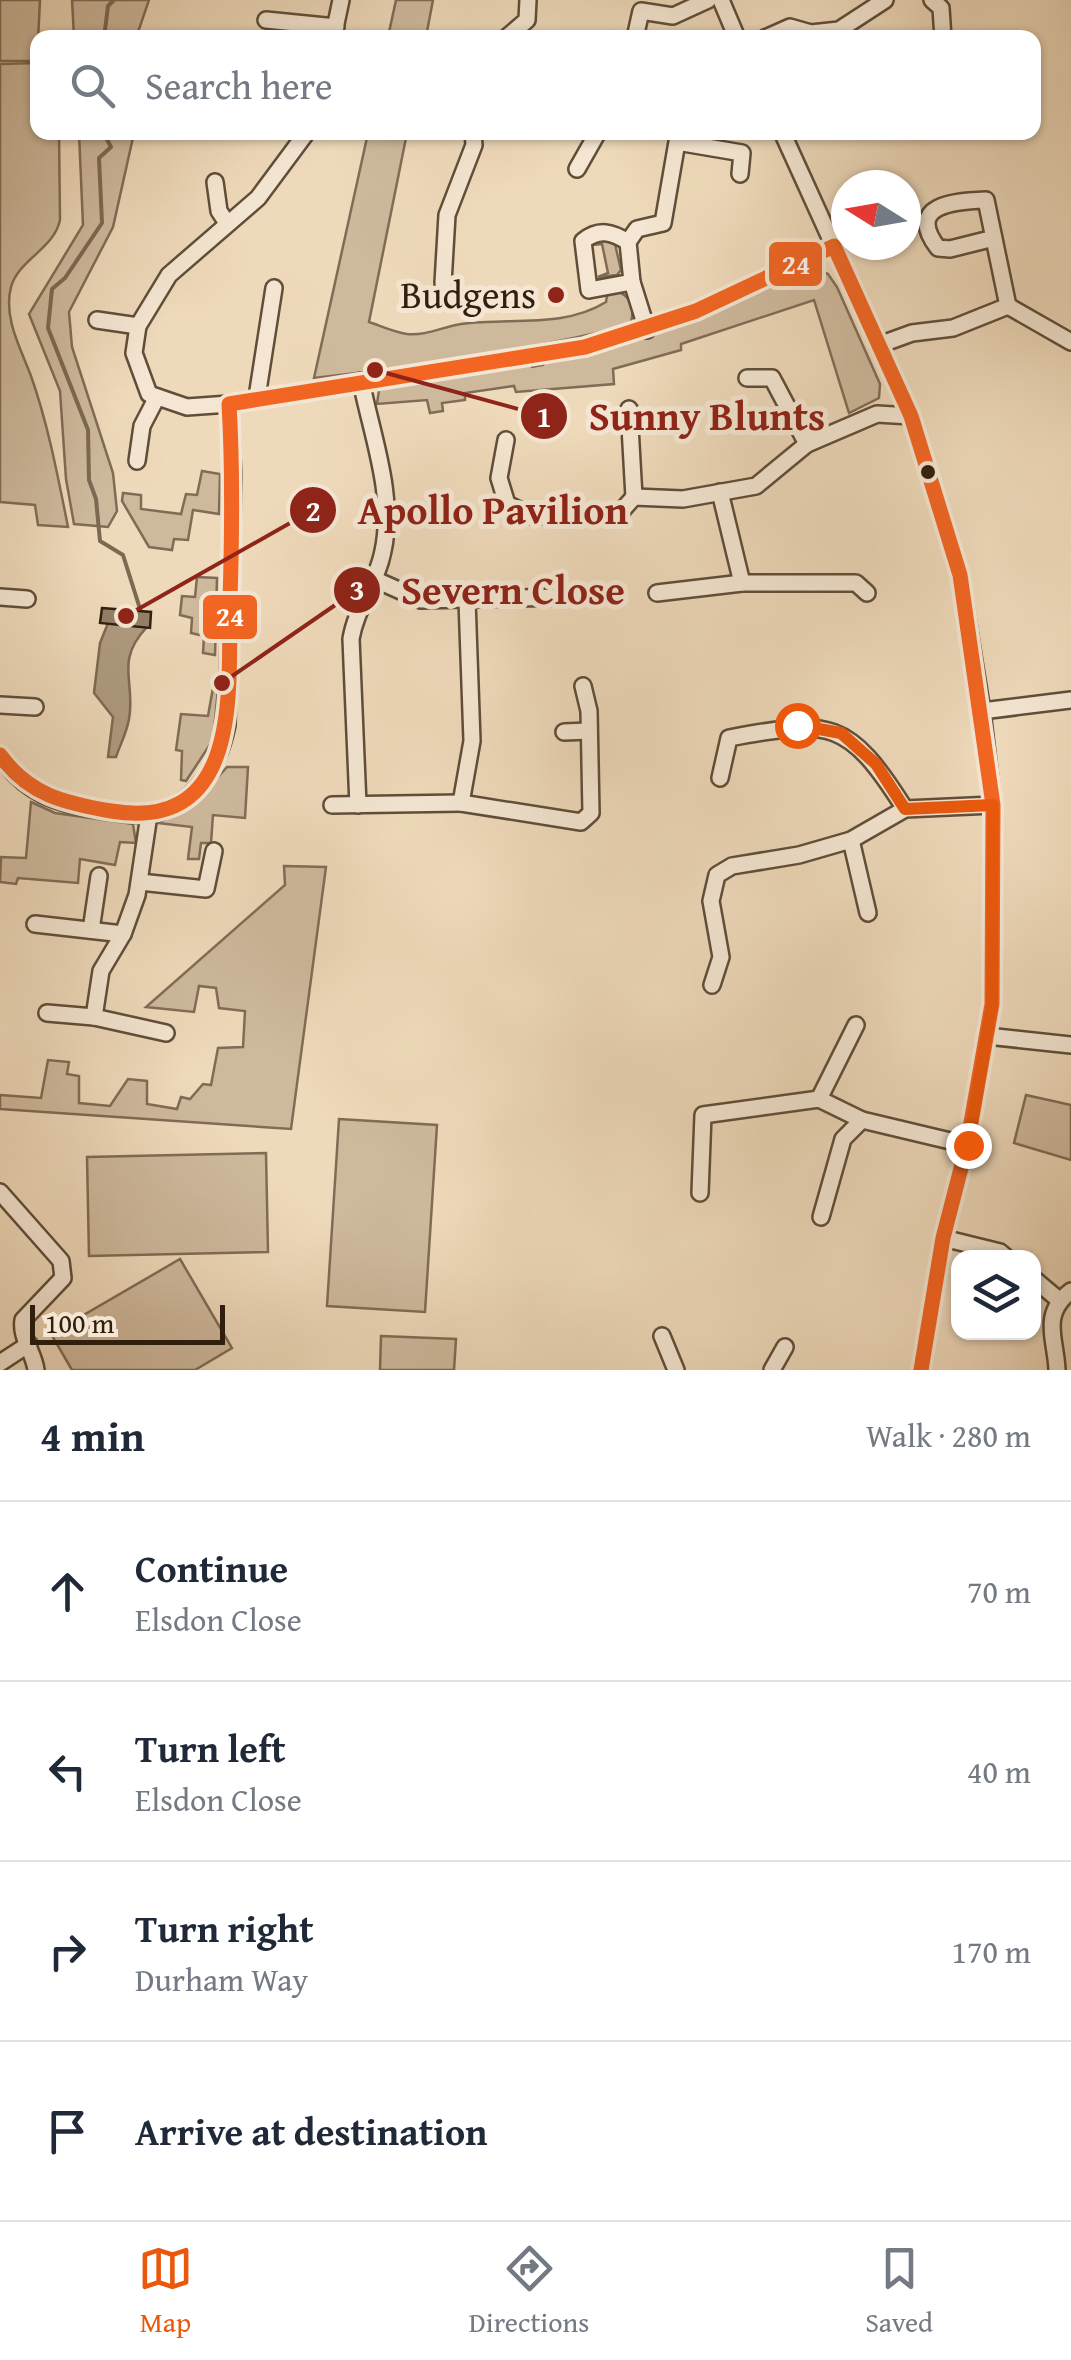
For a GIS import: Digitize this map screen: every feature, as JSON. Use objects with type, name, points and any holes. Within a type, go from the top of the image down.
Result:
[{"type":"street","points":[[334,30],[341,0]]},
{"type":"street","points":[[515,30],[527,20],[528,0]]},
{"type":"street","points":[[637,30],[641,11],[674,16],[708,0]]},
{"type":"street","points":[[721,0],[734,30]]},
{"type":"street","points":[[839,30],[885,0]]},
{"type":"street","points":[[932,0],[941,8],[942,30]]},
{"type":"street","points":[[266,20],[299,30]]},
{"type":"street","points":[[301,140],[258,198],[169,275],[138,326],[134,353],[150,394],[188,406],[229,404],[586,348],[696,311],[831,247]]},
{"type":"street","points":[[442,283],[447,215],[474,140]]},
{"type":"street","points":[[577,169],[593,140]]},
{"type":"street","points":[[786,140],[831,239]]},
{"type":"street","points":[[647,330],[632,282],[628,242],[637,229],[663,222],[677,142],[742,153],[740,174]]},
{"type":"street","points":[[214,182],[218,211],[227,224]]},
{"type":"street","points":[[994,238],[950,249],[938,248],[928,235],[927,221],[935,208],[955,200],[986,200],[994,238],[1008,306],[1071,342]]},
{"type":"street","points":[[628,242],[611,232],[592,234],[584,241],[589,290],[632,282]]},
{"type":"street","points":[[840,260],[912,416],[960,576],[993,805],[992,1004],[968,1145],[943,1238],[921,1370]]},
{"type":"street","points":[[257,397],[274,288]]},
{"type":"street","points":[[879,344],[912,333],[953,328],[1008,306]]},
{"type":"street","points":[[98,320],[138,326]]},
{"type":"street","points":[[747,378],[772,378],[807,444]]},
{"type":"street","points":[[358,805],[352,639],[354,620],[376,580],[384,548],[387,504],[361,381]]},
{"type":"street","points":[[137,461],[142,426],[157,397]]},
{"type":"street","points":[[0,755],[5,777],[63,804],[149,815],[189,796],[211,771],[221,752],[227,725],[233,476],[229,404]]},
{"type":"street","points":[[506,440],[499,478],[507,504],[532,516],[618,516],[634,497],[628,409]]},
{"type":"street","points":[[634,497],[684,499],[756,486],[807,444],[877,414],[912,416]]},
{"type":"street","points":[[720,492],[742,583]]},
{"type":"street","points":[[376,580],[422,600],[563,596]]},
{"type":"street","points":[[658,593],[742,583],[856,583],[867,593]]},
{"type":"street","points":[[0,597],[28,599]]},
{"type":"street","points":[[461,803],[472,741],[467,600]]},
{"type":"street","points":[[332,805],[461,803],[580,822],[591,814],[589,711],[583,686]]},
{"type":"street","points":[[982,710],[1071,700]]},
{"type":"street","points":[[0,705],[34,707]]},
{"type":"street","points":[[720,778],[729,738],[797,725],[841,733],[876,764],[905,809]]},
{"type":"street","points":[[564,732],[589,731]]},
{"type":"street","points":[[712,985],[721,956],[711,900],[717,875],[732,866],[800,855],[850,840],[905,809],[993,805]]},
{"type":"street","points":[[94,1017],[101,971],[123,934],[140,882],[149,815]]},
{"type":"street","points":[[850,840],[868,913]]},
{"type":"street","points":[[140,882],[206,889],[214,851]]},
{"type":"street","points":[[90,930],[99,876]]},
{"type":"street","points":[[36,924],[123,934]]},
{"type":"street","points":[[47,1013],[94,1017],[166,1033]]},
{"type":"street","points":[[819,1099],[856,1026]]},
{"type":"street","points":[[987,1036],[1071,1046]]},
{"type":"street","points":[[700,1193],[703,1115],[819,1099],[862,1120],[968,1145]]},
{"type":"street","points":[[821,1217],[843,1138],[862,1120]]},
{"type":"street","points":[[0,1192],[61,1261],[63,1278],[23,1320],[22,1329],[36,1370]]},
{"type":"street","points":[[943,1238],[992,1250]]},
{"type":"street","points":[[1041,1283],[1065,1296],[1050,1332],[1056,1370]]},
{"type":"street","points":[[662,1336],[676,1370]]},
{"type":"street","points":[[1,1362],[29,1344]]},
{"type":"street","points":[[772,1370],[785,1348]]},
{"type":"shaded area","points":[[0,0],[40,0],[39,30],[30,30],[30,61],[0,61]]},
{"type":"shaded area","points":[[72,0],[149,0],[139,30],[74,30]]},
{"type":"shaded area","points":[[396,0],[433,0],[427,30],[390,30]]},
{"type":"shaded area","points":[[30,63],[30,140],[59,140],[60,220],[51,239],[15,277],[9,310],[43,413],[68,527],[38,525],[35,505],[0,502],[0,64]]},
{"type":"shaded area","points":[[79,140],[132,140],[113,227],[69,312],[72,347],[113,473],[117,511],[108,527],[74,524],[66,479],[60,391],[29,314],[83,225]]},
{"type":"shaded area","points":[[366,140],[406,140],[369,322],[397,332],[427,333],[461,324],[572,316],[606,302],[608,289],[630,301],[630,325],[473,357],[314,378]]},
{"type":"shaded area","points":[[610,237],[621,270],[617,275],[598,277],[608,273],[602,244],[592,243]]},
{"type":"shaded area","points":[[811,266],[828,274],[837,287],[880,384],[879,398],[849,413],[814,300],[681,344],[681,350],[613,369],[614,384],[516,392],[514,386],[465,393],[465,400],[442,403],[443,411],[430,413],[427,400],[377,404],[379,390],[392,384],[529,363],[532,367],[543,365],[545,360],[640,339]]},
{"type":"shaded area","points":[[202,471],[220,474],[219,514],[193,510],[188,540],[174,539],[172,550],[149,547],[122,501],[123,493],[141,495],[141,509],[181,514],[186,494],[197,495]]},
{"type":"shaded area","points":[[197,577],[217,578],[215,655],[203,653],[204,636],[191,633],[192,618],[180,615],[182,596],[195,597]]},
{"type":"shaded area","points":[[108,623],[147,627],[131,651],[129,719],[116,757],[108,757],[113,717],[94,693],[100,643]]},
{"type":"shaded area","points":[[213,688],[218,689],[213,740],[186,781],[181,780],[182,751],[176,750],[181,714],[208,716]]},
{"type":"shaded area","points":[[227,767],[248,767],[245,818],[213,815],[211,843],[201,843],[199,859],[188,859],[192,827],[158,823],[195,798]]},
{"type":"shaded area","points":[[31,802],[55,813],[133,824],[136,843],[120,842],[115,865],[80,859],[78,883],[18,878],[16,884],[0,882],[1,857],[26,858]]},
{"type":"shaded area","points":[[284,866],[326,867],[291,1129],[0,1109],[0,1095],[41,1098],[48,1060],[69,1062],[67,1074],[79,1076],[79,1103],[110,1106],[128,1079],[147,1081],[147,1104],[177,1109],[181,1097],[190,1099],[203,1084],[211,1085],[218,1048],[243,1047],[245,1011],[219,1008],[216,988],[199,986],[194,1012],[146,1007],[285,885]]},
{"type":"shaded area","points":[[1026,1095],[1071,1105],[1071,1160],[1014,1143]]},
{"type":"shaded area","points":[[339,1119],[437,1125],[425,1312],[327,1306]]},
{"type":"shaded area","points":[[266,1153],[268,1252],[89,1256],[87,1157]]},
{"type":"shaded area","points":[[180,1259],[232,1348],[195,1370],[72,1370],[51,1334]]},
{"type":"shaded area","points":[[381,1336],[456,1339],[454,1370],[380,1370]]},
{"type":"building","points":[[102,608],[151,612],[150,628],[100,623]]},
{"type":"waterway","points":[[105,30],[108,6],[114,0]]},
{"type":"waterway","points":[[107,140],[111,147],[99,158],[102,223],[65,278],[52,289],[48,328],[88,430],[89,480],[96,499],[100,541],[123,555],[141,612]]},
{"type":"transit line","name":"24","points":[[0,755],[35,788],[111,811],[154,812],[185,800],[207,777],[220,747],[227,711],[232,502],[229,404],[585,347],[696,311],[834,246],[911,416],[960,575],[993,805],[992,1004],[967,1145],[943,1238],[921,1370]]},
{"type":"place","name":"Budgens","points":[[556,295]]},
{"type":"place","name":"Sunny Blunts","points":[[375,370]]},
{"type":"place","name":"Apollo Pavilion","points":[[126,616]]},
{"type":"place","name":"Severn Close","points":[[222,683]]},
{"type":"route","points":[[797,725],[841,733],[876,764],[905,809],[993,805],[992,1004],[968,1145]]}]
